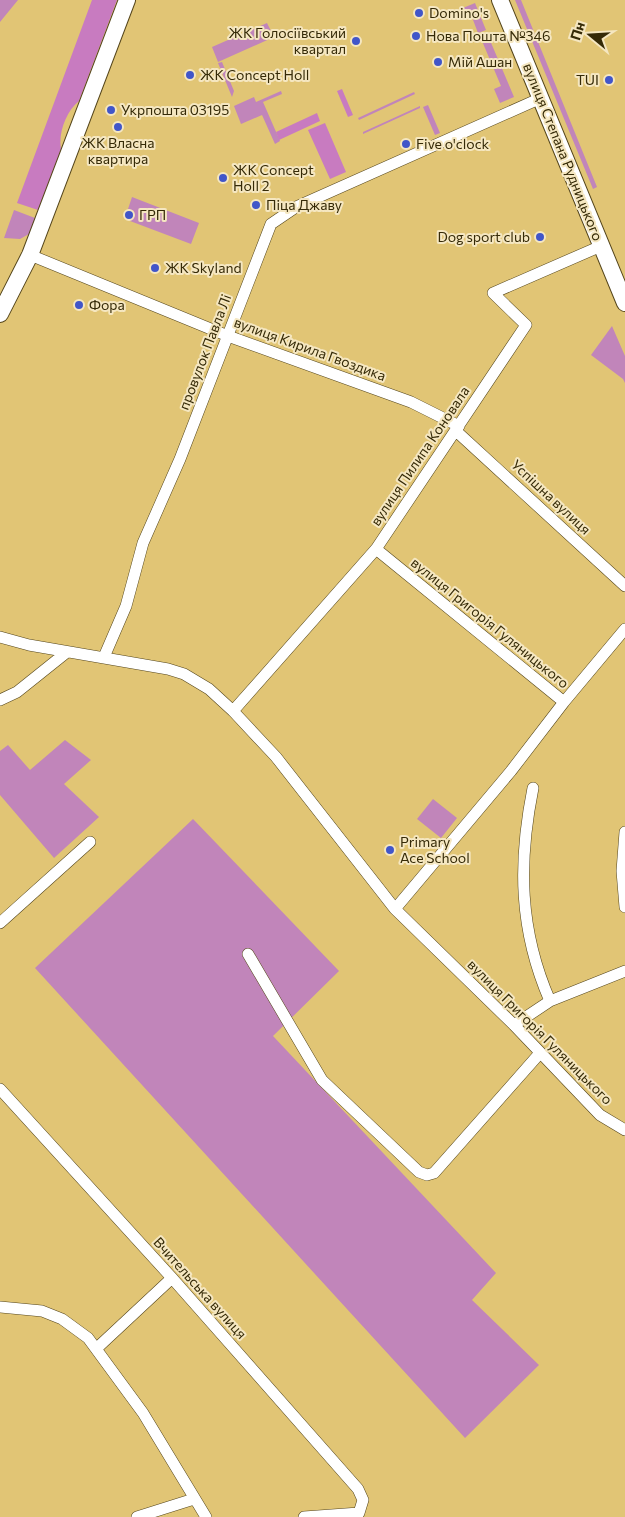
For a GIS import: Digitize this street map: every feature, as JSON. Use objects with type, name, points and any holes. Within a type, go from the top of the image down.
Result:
[{"type":"street","points":[[0,314],[34,257],[126,0]]},
{"type":"street","name":"вулиця Степана Рудницького","points":[[500,0],[541,98],[594,249],[625,303]]},
{"type":"street","name":"провулок Павла Лі","points":[[104,657],[126,606],[143,543],[180,459],[266,233],[275,220],[296,207],[541,98]]},
{"type":"street","name":"вулиця Пилипа Коновала","points":[[233,710],[376,549],[526,325],[493,293],[594,249]]},
{"type":"street","name":"вулиця Кирила Гвоздика","points":[[34,257],[228,336],[411,402],[458,428]]},
{"type":"street","name":"Успішна вулиця","points":[[458,428],[625,586]]},
{"type":"street","name":"вулиця Григорія Гуляницького","points":[[376,549],[564,702],[512,771],[395,909]]},
{"type":"street","points":[[564,702],[625,629]]},
{"type":"street","name":"вулиця Григорія Гуляницького","points":[[0,637],[66,652],[104,657],[184,674],[209,689],[233,710],[276,757],[395,909],[514,1025],[600,1115],[625,1130]]},
{"type":"street","points":[[0,700],[18,692],[66,652]]},
{"type":"street","points":[[533,788],[523,851],[523,888],[534,955],[550,1001]]},
{"type":"street","points":[[625,832],[622,871],[625,907]]},
{"type":"street","points":[[0,923],[90,842]]},
{"type":"street","points":[[248,954],[322,1080],[419,1172],[434,1173],[540,1053]]},
{"type":"street","points":[[514,1025],[550,1001],[625,971]]},
{"type":"street","name":"Вчительська вулиця","points":[[0,1089],[172,1278],[358,1489],[363,1500],[359,1512],[304,1517]]},
{"type":"street","points":[[97,1348],[172,1278]]},
{"type":"street","points":[[0,1307],[42,1311],[62,1319],[88,1338],[143,1413],[206,1517]]},
{"type":"street","points":[[137,1517],[194,1499]]},
{"type":"shaded area","points":[[0,0],[18,0],[0,22]]},
{"type":"shaded area","points":[[92,0],[117,0],[79,101],[74,105],[64,123],[60,143],[61,149],[38,210],[17,203]]},
{"type":"shaded area","points":[[515,0],[521,0],[597,187],[593,189]]},
{"type":"shaded area","points":[[475,3],[486,30],[478,33],[470,12],[465,14],[463,8]]},
{"type":"shaded area","points":[[267,23],[274,37],[218,62],[212,47]]},
{"type":"shaded area","points":[[489,38],[514,97],[500,103],[494,89],[501,86],[482,41]]},
{"type":"shaded area","points":[[222,62],[234,91],[232,97],[218,63]]},
{"type":"shaded area","points":[[342,89],[353,115],[348,117],[337,91]]},
{"type":"shaded area","points":[[281,91],[282,94],[263,102],[280,141],[275,144],[262,115],[241,124],[234,106],[254,97],[256,102]]},
{"type":"shaded area","points":[[414,92],[415,94],[359,120],[358,118]]},
{"type":"shaded area","points":[[428,105],[440,133],[435,135],[423,107]]},
{"type":"shaded area","points":[[420,106],[420,108],[363,134],[363,132]]},
{"type":"shaded area","points":[[317,113],[320,121],[279,140],[276,132]]},
{"type":"shaded area","points":[[325,123],[346,172],[330,179],[308,130]]},
{"type":"shaded area","points":[[132,197],[199,223],[191,244],[130,221],[134,211],[128,209]]},
{"type":"shaded area","points":[[14,210],[35,218],[29,234],[20,239],[4,238]]},
{"type":"shaded area","points":[[612,326],[625,356],[625,383],[623,379],[591,355]]},
{"type":"shaded area","points":[[65,740],[91,760],[64,784],[99,817],[54,858],[0,795],[0,751],[8,745],[30,770]]},
{"type":"shaded area","points":[[433,799],[457,818],[441,838],[417,819]]},
{"type":"shaded area","points":[[193,819],[339,971],[273,1036],[496,1273],[472,1300],[539,1365],[465,1438],[35,968]]},
{"type":"place","name":"Domino's","points":[[419,13]]},
{"type":"place","name":"Нова Пошта №346","points":[[416,36]]},
{"type":"place","name":"ЖК Голосіївський квартал","points":[[356,41]]},
{"type":"place","name":"Мій Ашан","points":[[438,62]]},
{"type":"place","name":"ЖК Concept Holl","points":[[190,75]]},
{"type":"place","name":"TUI","points":[[609,80]]},
{"type":"place","name":"Укрпошта 03195","points":[[111,110]]},
{"type":"place","name":"ЖК Власна квартира","points":[[118,127]]},
{"type":"place","name":"Five o'clock","points":[[406,144]]},
{"type":"place","name":"ЖК Concept Holl 2","points":[[223,178]]},
{"type":"place","name":"Піца Джаву","points":[[256,205]]},
{"type":"place","name":"ГРП","points":[[129,215]]},
{"type":"place","name":"Dog sport club","points":[[540,237]]},
{"type":"place","name":"ЖК Skyland","points":[[155,268]]},
{"type":"place","name":"Фора","points":[[79,305]]},
{"type":"place","name":"Primary Ace School","points":[[390,850]]}]
